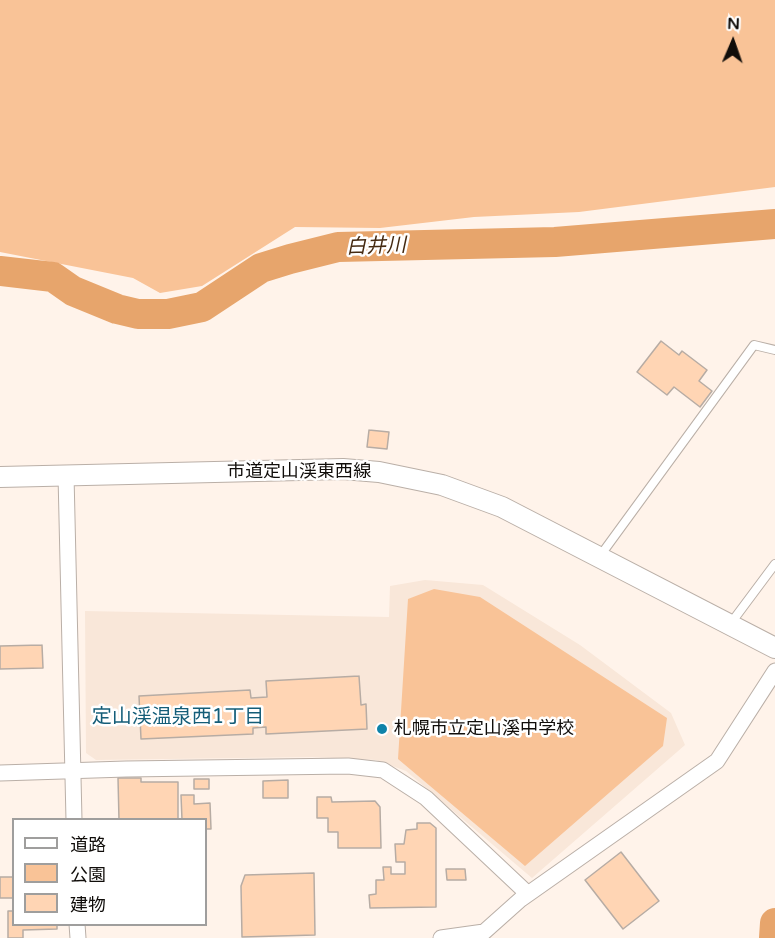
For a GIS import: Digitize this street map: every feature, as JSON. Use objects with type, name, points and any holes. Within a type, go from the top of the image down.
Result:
[{"type":"street","name":"市道定山渓東西線","points":[[0,477],[343,469],[379,472],[442,486],[502,507],[775,648]]},
{"type":"street","points":[[66,475],[74,818]]},
{"type":"street","points":[[441,938],[484,932],[528,894],[717,761],[775,671]]},
{"type":"street","points":[[0,773],[348,766],[384,770],[426,798],[528,894]]},
{"type":"lane","points":[[599,557],[754,345],[775,350]]},
{"type":"lane","points":[[729,625],[775,564]]},
{"type":"shaded area","name":"札幌市立定山溪中学校","points":[[425,580],[483,585],[580,645],[671,713],[685,745],[532,878],[406,771],[376,760],[313,757],[96,760],[86,753],[85,611],[389,617],[390,586]]},
{"type":"green space","points":[[0,0],[775,0],[775,187],[579,212],[474,217],[380,228],[295,227],[202,286],[160,293],[133,278],[0,252]]},
{"type":"green space","points":[[434,589],[480,597],[667,718],[663,746],[525,866],[398,759],[408,599]]},
{"type":"building","points":[[661,341],[679,355],[682,351],[707,370],[699,381],[712,391],[700,407],[674,387],[667,395],[637,372]]},
{"type":"building","points":[[369,430],[389,432],[387,449],[367,447]]},
{"type":"building","points":[[42,645],[43,668],[0,669],[0,646]]},
{"type":"building","points":[[359,676],[361,705],[366,704],[367,729],[266,734],[266,727],[253,728],[253,734],[141,739],[139,696],[250,690],[251,698],[267,697],[266,681]]},
{"type":"building","points":[[118,778],[141,778],[141,782],[178,782],[178,818],[119,818]]},
{"type":"building","points":[[194,779],[209,779],[209,789],[194,789]]},
{"type":"building","points":[[288,780],[288,798],[263,798],[263,781]]},
{"type":"building","points":[[181,795],[194,795],[194,804],[210,803],[211,829],[207,829],[207,818],[182,818]]},
{"type":"building","points":[[317,797],[331,797],[332,802],[375,801],[380,807],[381,848],[338,848],[338,832],[328,832],[328,818],[317,818]]},
{"type":"building","points":[[417,823],[430,823],[436,828],[436,907],[370,908],[369,895],[376,894],[376,880],[384,880],[383,867],[391,867],[391,874],[405,874],[405,862],[396,862],[395,844],[404,844],[406,830],[417,829]]},
{"type":"building","points":[[621,852],[659,901],[623,929],[585,880]]},
{"type":"building","points":[[446,869],[465,869],[466,880],[447,880]]},
{"type":"building","points":[[314,873],[315,935],[242,937],[241,886],[245,875]]},
{"type":"building","points":[[0,877],[12,877],[12,898],[0,898]]},
{"type":"building","points":[[8,911],[12,911],[12,926],[57,926],[57,929],[23,930],[23,938],[8,938]]},
{"type":"waterway","name":"白井川","points":[[0,271],[53,277],[73,291],[117,309],[138,314],[168,314],[202,307],[261,268],[338,247],[555,242],[775,224]]},
{"type":"waterway","points":[[774,938],[775,923]]},
{"type":"place","name":"札幌市立定山溪中学校","points":[[382,729]]},
{"type":"district","name":"定山渓温泉西1丁目","points":[[178,718]]}]
